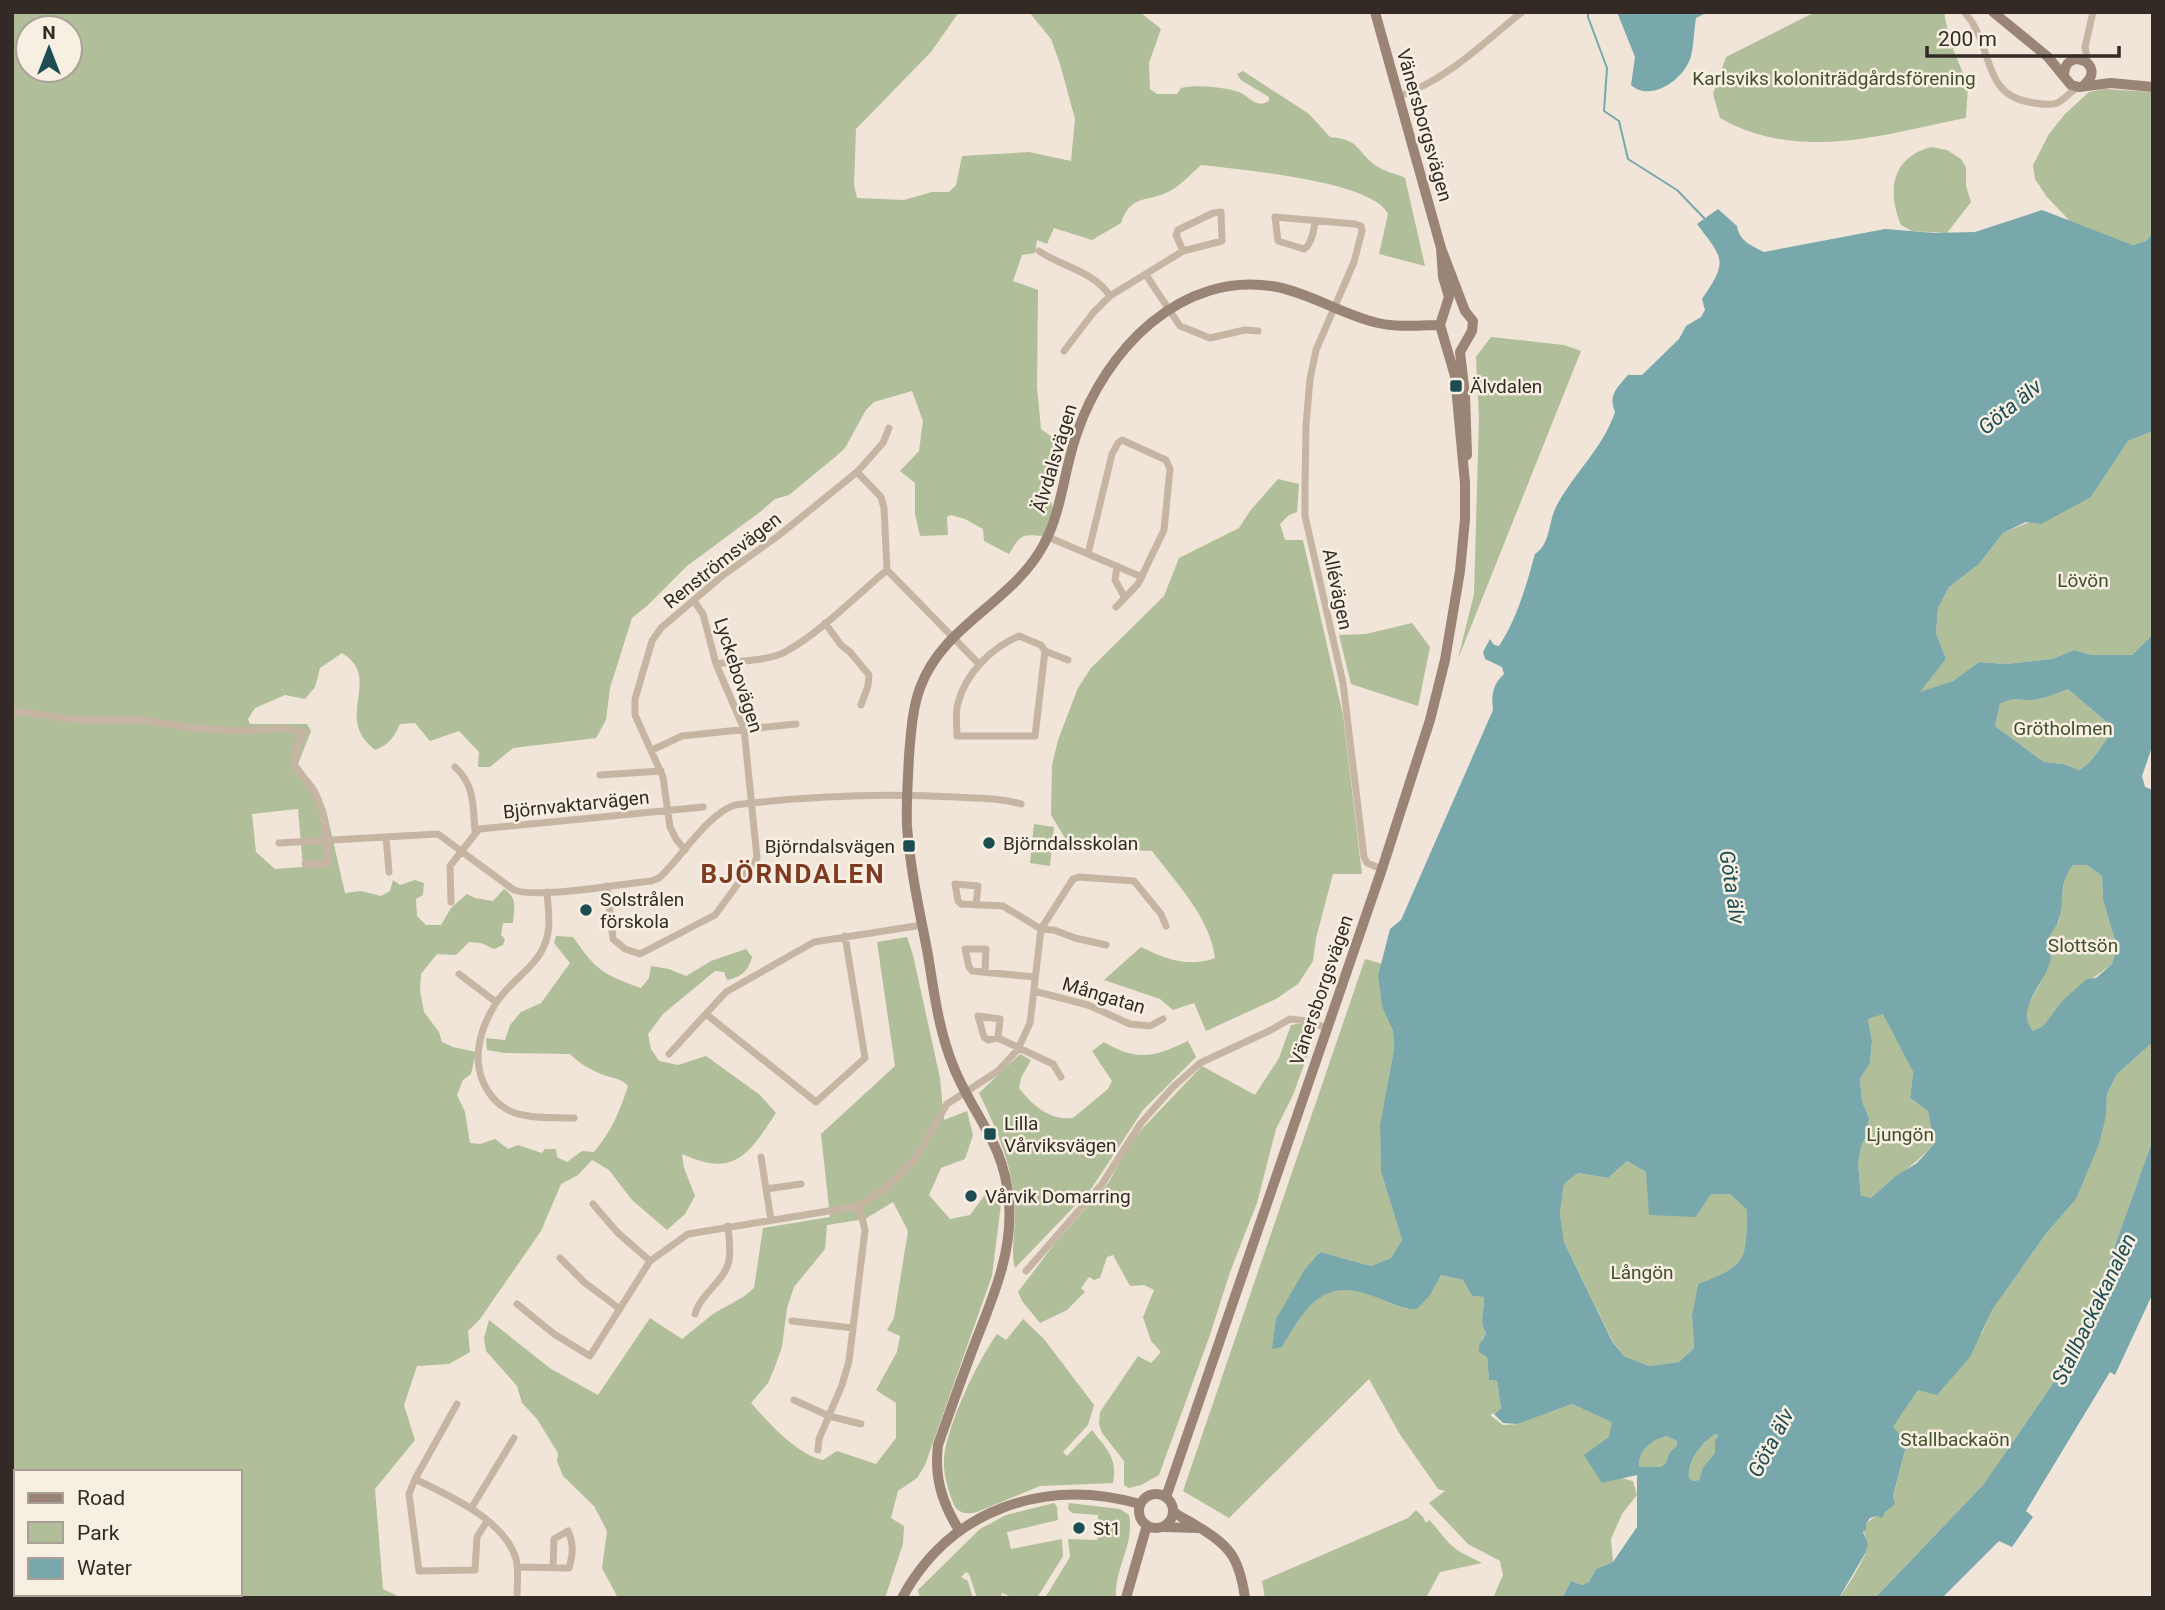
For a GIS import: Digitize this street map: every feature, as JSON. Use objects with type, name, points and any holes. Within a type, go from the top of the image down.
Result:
[{"type":"street","name":"Vänersborgsvägen","points":[[1375,12],[1441,248],[1465,311],[1473,323],[1473,329],[1460,352],[1467,416],[1465,483]]},
{"type":"street","points":[[1399,96],[1423,87],[1449,71],[1522,12]]},
{"type":"street","points":[[1993,12],[2048,57],[2066,83],[2073,86],[2111,83],[2153,88]]},
{"type":"street","points":[[2081,86],[2090,80],[2085,47],[2093,12]]},
{"type":"street","points":[[1965,13],[1980,35],[1996,82],[2010,97],[2024,101],[2050,104],[2060,101],[2066,83],[2065,67],[2085,47]]},
{"type":"street","points":[[2048,57],[2074,60],[2090,67],[2111,83]]},
{"type":"street","points":[[1064,351],[1093,313],[1110,296],[1183,251],[1222,241],[1221,212],[1213,213],[1178,230],[1176,235],[1183,251]]},
{"type":"street","points":[[1275,217],[1315,220],[1308,246],[1304,248],[1278,241],[1275,217]]},
{"type":"street","name":"Allévägen","points":[[1315,220],[1355,224],[1361,226],[1362,231],[1354,262],[1316,350],[1310,379],[1306,425],[1306,516],[1343,683],[1364,857],[1367,863],[1382,869]]},
{"type":"street","name":"Vänersborgsvägen","points":[[1166,1497],[1382,869],[1430,720],[1445,660],[1460,571],[1465,483],[1455,376],[1440,325],[1448,297],[1443,277],[1441,248]]},
{"type":"street","points":[[1040,251],[1054,261],[1093,278],[1110,296]]},
{"type":"street","points":[[1146,275],[1180,326],[1204,338],[1245,330],[1258,331]]},
{"type":"street","name":"Älvdalsvägen","points":[[907,795],[911,727],[918,691],[930,665],[952,636],[1027,572],[1048,537],[1077,432],[1098,386],[1114,360],[1135,336],[1183,301],[1217,289],[1259,285],[1292,290],[1362,318],[1390,326],[1440,325]]},
{"type":"street","points":[[1445,312],[1455,308],[1465,311]]},
{"type":"street","points":[[1444,337],[1456,342],[1468,338]]},
{"type":"street","name":"Renströmsvägen","points":[[685,850],[670,827],[661,771],[635,715],[635,699],[656,634],[722,576],[778,536],[857,472],[883,443],[888,428]]},
{"type":"street","points":[[1088,554],[1112,454],[1118,443],[1122,440],[1166,460],[1169,465],[1164,530],[1142,577],[1116,607]]},
{"type":"street","points":[[857,472],[881,497],[887,570],[979,664]]},
{"type":"street","points":[[1048,537],[1142,577]]},
{"type":"street","points":[[1116,566],[1115,580],[1125,598]]},
{"type":"street","points":[[716,664],[775,656],[785,652],[825,623],[887,570]]},
{"type":"street","name":"Lyckebovägen","points":[[607,886],[613,939],[636,954],[644,953],[715,915],[757,858],[744,729],[716,664],[703,614],[694,601]]},
{"type":"street","points":[[825,623],[869,675],[861,705]]},
{"type":"street","points":[[1045,651],[1035,736],[957,736],[957,704],[967,681],[979,664],[1009,640],[1019,636],[1068,660]]},
{"type":"street","points":[[12,711],[78,720],[144,720],[193,728],[245,731],[277,728],[304,732],[294,765],[317,797],[327,842],[328,864],[305,864]]},
{"type":"street","points":[[652,750],[682,736],[796,724]]},
{"type":"street","points":[[451,902],[448,872],[450,866],[475,831],[472,791],[465,776],[455,767]]},
{"type":"street","points":[[600,775],[661,771]]},
{"type":"street","points":[[279,843],[438,834],[523,894],[659,878],[728,807],[853,795],[907,795],[1021,804]]},
{"type":"street","points":[[907,795],[909,846],[945,1043],[957,1074],[994,1140],[1006,1174],[1010,1228],[1002,1269],[936,1460],[938,1481],[959,1530]]},
{"type":"street","name":"Björnvaktarvägen","points":[[475,831],[703,807]]},
{"type":"street","points":[[386,837],[389,872]]},
{"type":"street","points":[[517,1304],[554,1334],[590,1356],[650,1261],[688,1234],[859,1206],[887,1187],[915,1159],[947,1104],[998,1070],[1018,1049],[1030,1023],[1041,929],[1073,879],[1079,877],[1134,881],[1161,914],[1166,926]]},
{"type":"street","points":[[547,892],[549,931],[544,947],[534,962],[496,1002],[478,1045],[478,1070],[487,1091],[497,1102],[516,1114],[574,1118]]},
{"type":"street","points":[[976,905],[1003,906],[1041,929],[1054,930],[1106,945]]},
{"type":"street","points":[[669,1054],[726,992],[814,942],[922,925]]},
{"type":"street","points":[[706,1014],[816,1102],[865,1058],[845,936]]},
{"type":"street","points":[[985,971],[1035,977]]},
{"type":"street","points":[[459,974],[496,1002]]},
{"type":"street","name":"Mångatan","points":[[1034,991],[1088,1005],[1130,1024],[1150,1026],[1163,1019]]},
{"type":"street","points":[[1026,1271],[1102,1184],[1141,1123],[1199,1063],[1290,1019],[1327,1028]]},
{"type":"street","points":[[998,1038],[1053,1064],[1060,1077]]},
{"type":"street","points":[[761,1157],[771,1220]]},
{"type":"street","points":[[766,1189],[801,1184]]},
{"type":"street","points":[[593,1204],[617,1232],[650,1261]]},
{"type":"street","points":[[818,1450],[819,1439],[842,1385],[853,1328],[864,1230],[859,1206]]},
{"type":"street","points":[[695,1314],[698,1303],[725,1271],[729,1260],[728,1227]]},
{"type":"street","points":[[559,1258],[584,1283],[620,1309]]},
{"type":"street","points":[[792,1321],[853,1328]]},
{"type":"street","points":[[794,1400],[829,1416],[861,1424]]},
{"type":"street","points":[[457,1404],[409,1494],[419,1571],[475,1570],[477,1537],[486,1521]]},
{"type":"street","points":[[472,1507],[514,1438]]},
{"type":"street","points":[[415,1479],[472,1507],[511,1547],[517,1567],[517,1598]]},
{"type":"street","points":[[1163,1527],[1171,1520],[1171,1503],[1160,1494],[1150,1495],[1140,1504],[1140,1516],[1147,1525],[1155,1528],[1199,1528]]},
{"type":"street","points":[[902,1598],[923,1565],[959,1530],[1002,1508],[1046,1496],[1083,1495],[1140,1504]]},
{"type":"street","points":[[1173,1511],[1219,1540],[1234,1555],[1239,1566],[1245,1598]]},
{"type":"street","points":[[1126,1598],[1147,1525]]},
{"type":"street","points":[[517,1567],[553,1568],[569,1568],[573,1554],[568,1531],[554,1539],[553,1568]]},
{"type":"green space","points":[[12,12],[959,12],[931,52],[856,129],[854,185],[857,198],[904,200],[932,192],[949,192],[956,185],[962,156],[1029,152],[1071,161],[1075,119],[1060,64],[1051,39],[1029,12],[1140,12],[1161,29],[1149,63],[1150,89],[1157,94],[1177,94],[1181,88],[1187,87],[1210,87],[1239,92],[1260,104],[1269,101],[1269,97],[1241,80],[1237,74],[1243,71],[1309,114],[1330,137],[1354,144],[1378,167],[1405,178],[1425,266],[1379,254],[1388,214],[1377,203],[1358,193],[1303,179],[1201,165],[1170,191],[1135,203],[1121,223],[1092,240],[1054,228],[1047,244],[1037,240],[1035,253],[1022,255],[1013,281],[1038,290],[1037,387],[1041,429],[1056,440],[1044,482],[1053,508],[1044,536],[1022,537],[1009,554],[984,541],[983,529],[951,515],[947,517],[948,535],[920,536],[915,514],[915,483],[900,471],[919,451],[923,421],[912,391],[874,402],[866,410],[845,448],[834,458],[789,495],[775,499],[687,566],[632,618],[610,688],[606,720],[596,738],[513,748],[490,767],[478,767],[479,752],[459,731],[430,741],[415,723],[400,724],[390,740],[375,750],[363,737],[358,725],[359,674],[354,663],[342,653],[320,668],[315,687],[305,699],[285,695],[255,708],[248,719],[250,724],[307,724],[311,731],[298,764],[317,789],[326,810],[345,893],[361,891],[381,896],[390,891],[393,880],[400,885],[415,880],[424,883],[423,895],[416,899],[417,916],[426,925],[441,925],[451,908],[467,894],[493,901],[504,889],[511,896],[514,904],[513,923],[503,923],[503,945],[494,949],[481,943],[469,942],[456,955],[437,954],[421,974],[420,991],[424,1012],[439,1032],[442,1042],[476,1052],[471,1074],[463,1080],[457,1095],[465,1112],[470,1143],[480,1144],[495,1139],[508,1149],[518,1145],[542,1153],[545,1149],[556,1149],[557,1157],[567,1162],[582,1151],[594,1152],[618,1113],[628,1086],[588,1068],[570,1054],[505,1053],[487,1050],[486,1038],[505,1040],[510,1025],[521,1012],[541,1003],[570,963],[554,943],[556,936],[573,937],[601,970],[641,988],[649,978],[651,966],[686,976],[711,961],[746,949],[752,957],[748,967],[736,977],[727,980],[724,972],[715,971],[663,1014],[648,1034],[651,1049],[659,1061],[678,1065],[706,1056],[760,1095],[776,1113],[748,1151],[728,1163],[715,1164],[682,1154],[684,1168],[695,1196],[685,1214],[667,1230],[632,1200],[609,1170],[592,1160],[578,1175],[561,1184],[541,1231],[480,1319],[468,1331],[470,1352],[449,1364],[417,1366],[404,1405],[415,1440],[375,1489],[383,1589],[402,1598],[12,1598]],"holes":[[[298,809],[303,867],[275,869],[256,852],[252,814]]]},
{"type":"green space","name":"Karlsviks koloniträdgårdsförening","points":[[1815,12],[1944,12],[1950,42],[1968,85],[1966,118],[1873,137],[1811,142],[1750,132],[1720,118],[1713,94],[1726,57]]},
{"type":"green space","points":[[2105,89],[2153,92],[2153,233],[2146,241],[2133,245],[2070,221],[2047,197],[2035,179],[2033,165],[2049,134],[2065,114],[2089,92]]},
{"type":"green space","points":[[1931,147],[1947,150],[1961,159],[1966,167],[1966,186],[1971,202],[1947,233],[1912,231],[1901,225],[1894,200],[1896,177],[1900,168],[1907,159]]},
{"type":"green space","points":[[1491,337],[1564,345],[1581,351],[1458,659],[1474,594],[1479,418],[1476,357]]},
{"type":"green space","name":"Lövön","points":[[2153,431],[2153,634],[2132,655],[2092,655],[2074,650],[2052,659],[2006,664],[1979,662],[1953,681],[1919,693],[1946,659],[1936,633],[1938,608],[1949,587],[1979,564],[2003,533],[2091,497],[2128,441]]},
{"type":"green space","points":[[1278,479],[1299,484],[1297,512],[1289,515],[1280,524],[1285,540],[1303,540],[1343,715],[1362,874],[1333,874],[1316,938],[1313,961],[1298,984],[1276,999],[1206,1031],[1194,1003],[1173,1010],[1160,999],[1104,980],[1141,947],[1168,958],[1196,962],[1215,958],[1212,943],[1191,901],[1152,851],[1071,848],[1051,815],[1052,765],[1058,740],[1078,688],[1091,668],[1164,596],[1179,558],[1239,528]]},
{"type":"green space","points":[[1412,623],[1430,647],[1418,706],[1351,684],[1339,635],[1366,634]]},
{"type":"green space","name":"Grötholmen","points":[[2068,689],[2110,725],[2110,737],[2079,770],[2064,764],[2044,762],[1995,726],[2000,704],[2013,699],[2038,699]]},
{"type":"green space","points":[[1034,824],[1054,827],[1050,866],[1030,863]]},
{"type":"green space","name":"Slottsön","points":[[2073,865],[2087,865],[2102,876],[2103,900],[2117,947],[2112,964],[2062,1001],[2043,1026],[2033,1031],[2027,1024],[2026,1009],[2051,957],[2048,938],[2059,921],[2065,875]]},
{"type":"green space","points":[[907,937],[940,1078],[944,1120],[967,1111],[973,1135],[965,1159],[941,1168],[929,1195],[950,1219],[970,1215],[987,1192],[1001,1204],[992,1276],[925,1465],[917,1478],[898,1491],[891,1518],[904,1526],[903,1544],[885,1598],[618,1598],[602,1568],[607,1531],[594,1506],[563,1476],[557,1461],[558,1453],[537,1419],[522,1403],[517,1386],[486,1351],[484,1338],[489,1320],[551,1369],[598,1395],[650,1318],[682,1339],[713,1314],[754,1288],[763,1228],[830,1217],[821,1134],[895,1066],[877,942]],"holes":[[[893,1202],[908,1231],[894,1318],[887,1330],[900,1336],[897,1352],[876,1390],[896,1403],[896,1438],[876,1464],[837,1451],[823,1460],[813,1457],[793,1445],[751,1403],[768,1383],[774,1369],[782,1347],[787,1308],[794,1287],[825,1249],[827,1225],[865,1219]]]},
{"type":"green space","points":[[1365,959],[1383,964],[1378,976],[1382,1007],[1393,1031],[1394,1051],[1380,1124],[1381,1172],[1402,1240],[1391,1258],[1371,1266],[1319,1252],[1282,1347],[1307,1309],[1327,1293],[1355,1290],[1408,1309],[1431,1294],[1441,1275],[1463,1280],[1472,1296],[1484,1297],[1482,1320],[1486,1333],[1482,1339],[1489,1380],[1497,1381],[1501,1410],[1490,1415],[1503,1425],[1518,1424],[1572,1404],[1613,1422],[1602,1483],[1621,1478],[1633,1481],[1637,1495],[1622,1514],[1611,1539],[1613,1562],[1596,1569],[1589,1582],[1582,1585],[1571,1581],[1562,1598],[1493,1598],[1503,1575],[1500,1561],[1468,1544],[1429,1503],[1445,1491],[1438,1489],[1399,1433],[1369,1379],[1229,1518],[1183,1491]]},
{"type":"green space","name":"Ljungön","points":[[1883,1013],[1913,1072],[1910,1098],[1928,1111],[1934,1144],[1871,1198],[1861,1197],[1858,1163],[1869,1118],[1862,1101],[1860,1079],[1870,1063],[1872,1041],[1868,1019]]},
{"type":"green space","points":[[1303,1023],[1312,1029],[1314,1037],[1293,1095],[1276,1129],[1257,1203],[1159,1475],[1129,1488],[1124,1485],[1124,1461],[1102,1433],[1099,1424],[1100,1412],[1138,1356],[1151,1363],[1161,1352],[1151,1341],[1143,1317],[1154,1290],[1144,1285],[1130,1286],[1113,1255],[1107,1257],[1100,1278],[1094,1280],[1089,1277],[1081,1288],[1085,1292],[1067,1310],[1040,1323],[1018,1292],[1055,1243],[1109,1182],[1128,1147],[1142,1129],[1202,1066],[1255,1095],[1279,1058],[1291,1025]]},
{"type":"green space","points":[[1188,1041],[1196,1057],[1143,1110],[1091,1189],[1015,1268],[1015,1208],[1011,1178],[998,1135],[979,1093],[1020,1054],[1031,1060],[1021,1078],[1019,1088],[1036,1106],[1049,1114],[1073,1118],[1108,1089],[1112,1081],[1092,1051],[1104,1042],[1127,1053],[1146,1055],[1165,1051]]},
{"type":"green space","name":"Stallbackaön","points":[[2153,1042],[2153,1139],[2103,1279],[2067,1363],[1983,1485],[1875,1598],[1839,1598],[1865,1555],[1867,1542],[1864,1528],[1867,1523],[1885,1512],[1893,1497],[1907,1443],[1892,1428],[1918,1390],[1982,1333],[1991,1311],[2045,1235],[2076,1199],[2106,1116],[2107,1094],[2117,1074]]},
{"type":"green space","name":"Långön","points":[[1627,1161],[1646,1172],[1696,1217],[1711,1194],[1730,1194],[1747,1210],[1746,1240],[1740,1259],[1726,1272],[1698,1284],[1692,1315],[1694,1348],[1679,1362],[1649,1366],[1624,1356],[1612,1340],[1564,1242],[1560,1213],[1564,1184],[1578,1173],[1608,1178]]},
{"type":"green space","points":[[1023,1319],[1044,1339],[1094,1405],[1088,1425],[1063,1452],[1067,1456],[1092,1430],[1112,1460],[1113,1483],[1040,1486],[977,1512],[962,1512],[954,1504],[945,1474],[944,1458],[951,1428],[964,1393],[989,1345],[997,1334],[1006,1340]]},
{"type":"green space","points":[[1715,1434],[1718,1436],[1715,1440],[1715,1453],[1703,1467],[1699,1480],[1693,1481],[1689,1478],[1689,1472],[1693,1459],[1705,1442]]},
{"type":"green space","points":[[1666,1436],[1677,1441],[1677,1445],[1669,1453],[1666,1463],[1661,1467],[1639,1467],[1646,1447]]},
{"type":"green space","points":[[1054,1503],[1058,1520],[1007,1532],[1011,1549],[1062,1539],[1063,1556],[1037,1598],[1014,1598],[1002,1593],[1000,1598],[977,1598],[966,1572],[961,1577],[968,1581],[973,1598],[920,1598],[918,1590],[980,1529],[1006,1515]]},
{"type":"green space","points":[[1069,1503],[1120,1509],[1129,1515],[1129,1536],[1118,1576],[1116,1598],[1045,1598],[1070,1557],[1068,1539],[1097,1540],[1098,1515],[1072,1513],[1068,1509]]},
{"type":"green space","points":[[1416,1510],[1426,1523],[1429,1520],[1434,1525],[1455,1549],[1482,1563],[1440,1572],[1426,1598],[1265,1598],[1262,1581],[1408,1518]]},
{"type":"water","points":[[1617,12],[1708,12],[1696,18],[1691,56],[1682,73],[1666,86],[1648,91],[1631,85],[1635,57]]},
{"type":"water","name":"Göta älv","points":[[1718,209],[1737,226],[1743,239],[1764,252],[1885,229],[1935,233],[1975,232],[2042,210],[2133,245],[2146,241],[2153,233],[2153,431],[2128,441],[2091,497],[2041,524],[2026,522],[2003,533],[1979,564],[1949,587],[1938,608],[1936,633],[1946,659],[1920,692],[1953,681],[1979,662],[2006,664],[2052,659],[2074,650],[2092,655],[2132,655],[2153,634],[2153,744],[2142,776],[2145,787],[2153,790],[2153,1042],[2117,1074],[2107,1094],[2106,1116],[2099,1144],[2076,1199],[2045,1235],[1992,1310],[1970,1357],[1937,1395],[1918,1390],[1893,1427],[1907,1443],[1893,1496],[1895,1504],[1882,1518],[1870,1518],[1866,1524],[1863,1532],[1868,1544],[1866,1552],[1839,1598],[1562,1598],[1571,1581],[1582,1585],[1589,1582],[1596,1569],[1613,1562],[1637,1527],[1637,1475],[1602,1483],[1584,1455],[1609,1437],[1612,1422],[1572,1404],[1518,1424],[1503,1423],[1494,1414],[1501,1409],[1497,1381],[1489,1380],[1487,1357],[1479,1352],[1486,1333],[1482,1320],[1484,1297],[1472,1296],[1463,1280],[1441,1275],[1431,1294],[1417,1309],[1398,1306],[1353,1291],[1339,1290],[1326,1294],[1307,1310],[1282,1347],[1272,1349],[1276,1319],[1305,1269],[1320,1252],[1371,1266],[1391,1258],[1402,1240],[1381,1172],[1380,1124],[1394,1050],[1393,1031],[1382,1007],[1378,976],[1390,929],[1401,920],[1493,710],[1494,690],[1504,674],[1502,667],[1485,659],[1483,652],[1490,639],[1494,645],[1499,646],[1511,625],[1535,554],[1547,538],[1557,505],[1610,425],[1615,412],[1613,396],[1617,388],[1628,375],[1642,375],[1679,339],[1686,326],[1701,317],[1705,310],[1702,299],[1716,276],[1719,260],[1713,245],[1697,224]],"holes":[[[2068,689],[2110,725],[2109,737],[2084,767],[2079,770],[2064,764],[2044,762],[1995,726],[2000,704],[2014,699],[2038,699]],[[2073,865],[2087,865],[2102,876],[2103,900],[2117,947],[2112,964],[2096,978],[2087,979],[2062,1001],[2043,1026],[2033,1031],[2027,1013],[2033,995],[2049,966],[2049,938],[2060,914],[2065,879]],[[1883,1014],[1913,1072],[1910,1098],[1928,1111],[1934,1144],[1917,1163],[1896,1176],[1871,1198],[1861,1196],[1858,1163],[1869,1118],[1862,1101],[1860,1079],[1870,1063],[1872,1041],[1868,1019]],[[1627,1161],[1646,1172],[1649,1215],[1696,1217],[1711,1194],[1730,1194],[1747,1210],[1746,1240],[1740,1259],[1726,1272],[1698,1284],[1692,1315],[1694,1348],[1679,1362],[1649,1366],[1624,1356],[1612,1341],[1564,1242],[1560,1213],[1564,1184],[1578,1173],[1608,1178]],[[1716,1434],[1718,1436],[1715,1440],[1715,1453],[1703,1467],[1699,1480],[1693,1481],[1689,1478],[1690,1465],[1706,1442]],[[1666,1436],[1677,1441],[1677,1445],[1661,1467],[1639,1467],[1643,1451]]]},
{"type":"water","name":"Stallbackakanalen","points":[[2153,1139],[2153,1293],[2115,1375],[2110,1372],[2026,1511],[2033,1517],[2012,1547],[1999,1541],[1942,1598],[1875,1598],[1983,1485],[2067,1363],[2103,1279]]},
{"type":"waterway","points":[[1588,12],[1607,68],[1604,111],[1619,121],[1628,159],[1677,190],[1705,219]]},
{"type":"place","name":"Älvdalen","points":[[1456,386]]},
{"type":"place","name":"Björndalsskolan","points":[[989,843]]},
{"type":"place","name":"Björndalsvägen","points":[[909,846]]},
{"type":"place","name":"Solstrålen förskola","points":[[586,910]]},
{"type":"place","name":"Lilla Vårviksvägen","points":[[990,1134]]},
{"type":"place","name":"Vårvik Domarring","points":[[971,1196]]},
{"type":"place","name":"St1","points":[[1079,1528]]},
{"type":"district","name":"BJÖRNDALEN","points":[[793,874]]}]
